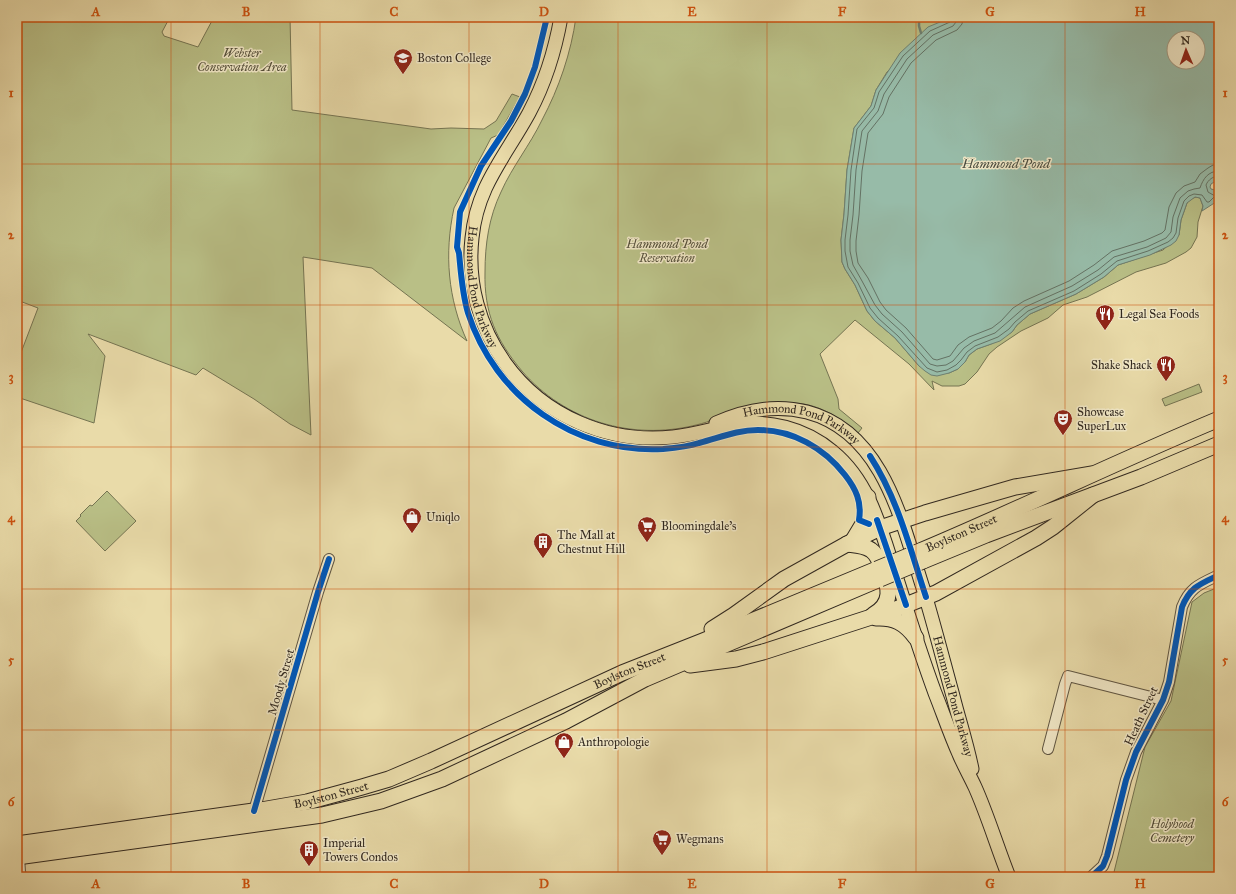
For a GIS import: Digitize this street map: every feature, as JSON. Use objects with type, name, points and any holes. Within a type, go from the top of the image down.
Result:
[{"type":"highway","name":"Boylston Street","points":[[922,556],[976,527],[1092,474],[1219,419]]},
{"type":"highway","name":"Boylston Street","points":[[18,853],[300,818],[342,811],[381,801],[460,771],[566,721],[631,685],[666,662],[710,638],[922,556],[986,535],[1093,495],[1219,444]]},
{"type":"highway","points":[[666,662],[784,579],[849,543],[880,528],[1015,487],[1092,474]]},
{"type":"highway","points":[[666,662],[727,660],[754,655],[906,605],[947,587],[1026,544],[1053,527],[1093,495]]},
{"type":"highway","points":[[849,543],[864,522],[868,497]]},
{"type":"highway","points":[[849,543],[862,546],[874,552],[888,584],[889,593],[886,602],[880,611],[867,618]]},
{"type":"highway","points":[[867,618],[884,617],[898,620],[907,627],[916,638]]},
{"type":"highway","name":"Boylston Street","points":[[18,853],[321,799],[389,778],[444,755],[603,681],[666,662]]},
{"type":"main road","name":"Hammond Pond Parkway","points":[[561,17],[553,53],[540,90],[526,117],[490,176],[476,210],[471,252],[473,286],[478,306],[490,338],[505,363],[526,388],[555,410],[593,429],[620,436],[648,438],[677,437],[746,424],[773,424],[798,431],[816,439],[840,457],[868,497],[880,528],[916,638],[955,744],[975,788],[1009,877]]},
{"type":"main road","name":"Hammond Pond Parkway","points":[[691,434],[734,416],[760,409],[791,409],[814,414],[840,426],[862,446],[883,478],[892,495],[901,521],[926,597],[966,744],[975,788]]},
{"type":"street","name":"Moody Street","points":[[254,811],[318,592],[329,560]]},
{"type":"street","name":"Heath Street","points":[[1097,876],[1107,856],[1126,780],[1136,752],[1163,700],[1168,682],[1182,607],[1186,596],[1197,586],[1219,576]]},
{"type":"street","points":[[1048,749],[1068,676],[1163,700]]},
{"type":"street","points":[[18,853],[22,877]]},
{"type":"green space","name":"Webster Conservation Area","points":[[17,17],[170,17],[162,32],[164,36],[198,47],[214,17],[290,17],[292,110],[431,129],[484,129],[496,121],[512,94],[520,97],[498,135],[491,138],[454,208],[449,242],[450,276],[456,309],[467,341],[372,268],[303,257],[311,435],[290,424],[254,399],[203,368],[196,375],[88,334],[105,356],[94,423],[17,397],[17,363],[38,308],[17,300]]},
{"type":"green space","name":"Hammond Pond Reservation","points":[[576,17],[952,17],[887,72],[876,90],[871,106],[854,128],[847,170],[841,240],[842,262],[867,311],[875,321],[895,338],[919,366],[949,373],[958,369],[969,355],[977,349],[991,344],[1012,332],[1017,325],[1030,314],[1076,294],[1104,277],[1118,265],[1163,250],[1179,235],[1181,220],[1187,203],[1196,197],[1200,198],[1203,206],[1198,222],[1197,237],[1191,248],[1166,263],[1136,272],[1087,297],[1063,305],[1048,318],[1021,331],[989,354],[977,372],[965,384],[959,386],[942,386],[932,381],[934,390],[909,364],[855,320],[820,354],[838,399],[839,409],[862,428],[858,433],[835,416],[818,408],[799,403],[784,403],[741,409],[701,424],[672,429],[648,430],[624,428],[601,423],[558,403],[539,388],[522,371],[505,348],[493,325],[489,313],[485,287],[487,241],[493,211],[505,183],[537,129],[554,95],[568,57]]},
{"type":"green space","points":[[1199,384],[1202,392],[1165,406],[1162,399]]},
{"type":"green space","points":[[107,491],[136,521],[105,551],[76,521],[90,505],[92,506]]},
{"type":"green space","name":"Holyhood Cemetery","points":[[1219,587],[1219,877],[1121,877],[1114,872],[1145,747],[1171,701],[1192,602],[1204,593]]},
{"type":"water","name":"Hammond Pond","points":[[952,17],[1219,17],[1219,179],[1211,184],[1210,187],[1211,189],[1219,191],[1219,200],[1202,211],[1203,206],[1200,198],[1195,197],[1187,203],[1181,220],[1179,235],[1176,241],[1171,245],[1150,255],[1118,265],[1104,277],[1076,294],[1030,314],[1017,325],[1012,332],[1000,341],[977,349],[969,355],[958,369],[937,376],[931,375],[919,366],[895,338],[875,321],[867,311],[842,262],[841,240],[847,170],[854,128],[871,106],[876,90],[900,53],[928,27]]},
{"type":"waterway","points":[[919,17],[921,33]]},
{"type":"cycle path","points":[[547,17],[535,67],[525,94],[511,121],[481,166],[460,212],[457,247],[464,298],[468,313],[481,343],[497,370],[518,394],[543,414],[570,430],[599,442],[630,448],[663,449],[690,445],[750,430],[771,431],[795,437],[807,442],[837,465],[855,491],[860,507],[859,520],[869,524]]},
{"type":"cycle path","points":[[870,456],[880,472],[896,507],[926,597]]},
{"type":"cycle path","points":[[877,520],[906,605]]},
{"type":"cycle path","points":[[254,811],[329,559]]},
{"type":"cycle path","points":[[1091,877],[1103,866],[1107,856],[1126,780],[1136,752],[1163,700],[1169,682],[1182,607],[1192,590],[1219,575]]},
{"type":"place","name":"Boston College","points":[[403,75]]},
{"type":"place","name":"Legal Sea Foods","points":[[1105,331]]},
{"type":"place","name":"Shake Shack","points":[[1166,382]]},
{"type":"place","name":"Showcase SuperLux","points":[[1063,436]]},
{"type":"place","name":"Uniqlo","points":[[412,534]]},
{"type":"place","name":"Bloomingdale's","points":[[647,543]]},
{"type":"place","name":"The Mall at Chestnut Hill","points":[[543,559]]},
{"type":"place","name":"Anthropologie","points":[[564,759]]},
{"type":"place","name":"Wegmans","points":[[662,856]]},
{"type":"place","name":"Imperial Towers Condos","points":[[309,867]]}]
